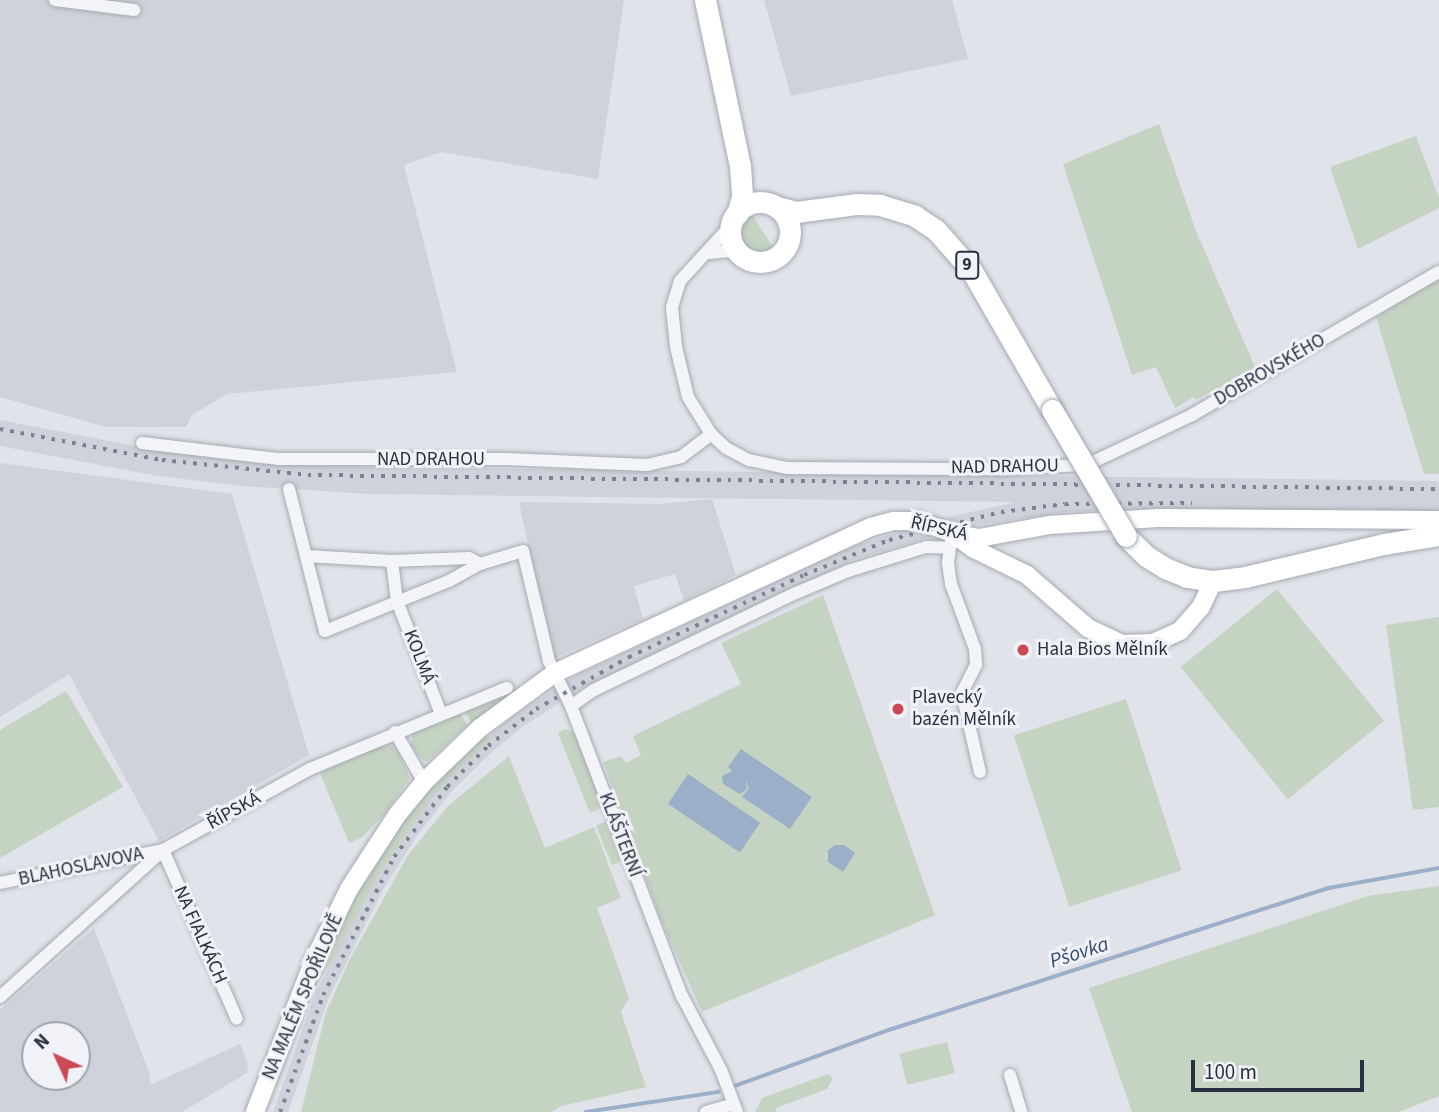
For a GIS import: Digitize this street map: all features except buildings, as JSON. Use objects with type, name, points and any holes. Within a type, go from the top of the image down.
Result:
[{"type":"main road","points":[[705,0],[740,166],[742,197],[734,219],[732,239],[745,257],[758,261],[772,259],[783,251],[800,225],[822,209]]},
{"type":"main road","points":[[740,166],[756,192],[789,224],[789,238]]},
{"type":"main road","name":"9","points":[[734,219],[750,204],[772,205],[796,212],[857,204],[880,205],[915,216],[936,230],[972,271],[1126,536],[1146,556],[1164,568],[1186,577],[1213,580],[1245,577],[1394,542],[1439,535]]},
{"type":"street","points":[[55,0],[134,10]]},
{"type":"street","name":"NAD DRAHOU","points":[[734,219],[680,281],[674,297],[672,319],[688,397],[711,434],[726,448],[749,460],[786,468],[1005,469],[1081,465],[1097,460]]},
{"type":"street","points":[[704,255],[723,250],[745,257]]},
{"type":"street","name":"DOBROVSKÉHO","points":[[1097,460],[1192,415],[1439,272]]},
{"type":"street","name":"NAD DRAHOU","points":[[142,443],[279,459],[506,459],[647,465],[681,457],[711,434]]},
{"type":"street","points":[[289,489],[325,631],[480,564]]},
{"type":"street","name":"ŘÍPSKÁ","points":[[555,673],[871,527],[894,521],[918,521],[951,540],[988,537],[1049,525],[1158,518],[1399,522],[1439,520]]},
{"type":"street","points":[[1399,522],[1439,528]]},
{"type":"street","points":[[951,540],[951,584],[975,649],[976,665],[962,693],[980,772]]},
{"type":"street","points":[[572,706],[594,690],[848,571],[951,540],[1027,576],[1088,628],[1123,644],[1153,643],[1180,631],[1201,607],[1213,580]]},
{"type":"street","name":"KLÁŠTERNÍ","points":[[480,564],[523,551],[549,661],[572,706],[682,996],[724,1077],[734,1104]]},
{"type":"street","points":[[306,556],[392,561],[469,558],[480,564]]},
{"type":"street","name":"KOLMÁ","points":[[392,561],[397,601],[441,714]]},
{"type":"street","name":"NA MALÉM SPOŘILOVĚ","points":[[255,1112],[300,992],[349,890],[397,815],[424,782],[480,728],[555,673]]},
{"type":"street","name":"ŘÍPSKÁ","points":[[0,997],[163,850],[310,769],[507,688]]},
{"type":"street","points":[[395,732],[424,782]]},
{"type":"street","name":"BLAHOSLAVOVA","points":[[0,883],[163,850]]},
{"type":"street","name":"NA FIALKÁCH","points":[[163,850],[237,1019]]},
{"type":"street","points":[[1010,1075],[1021,1112]]},
{"type":"street","points":[[706,1112],[734,1104]]},
{"type":"shaded area","points":[[0,0],[624,0],[598,179],[441,152],[404,165],[457,372],[227,394],[192,415],[186,427],[106,427],[0,397]]},
{"type":"shaded area","points":[[764,0],[952,0],[968,59],[791,96]]},
{"type":"shaded area","points":[[0,420],[162,451],[308,466],[1439,481],[1439,514],[1126,509],[1066,512],[963,527],[853,560],[580,689],[521,728],[492,752],[452,791],[418,834],[384,888],[329,997],[288,1112],[273,1112],[316,992],[372,881],[422,804],[483,741],[512,717],[574,677],[848,548],[935,520],[1016,502],[368,494],[242,486],[158,476],[0,446]]},
{"type":"shaded area","points":[[0,463],[232,494],[309,755],[159,841],[69,674],[0,717]]},
{"type":"shaded area","points":[[712,499],[736,575],[684,601],[675,574],[634,586],[643,619],[552,659],[519,502],[659,504]]},
{"type":"shaded area","points":[[94,928],[150,1075],[150,1085],[240,1044],[248,1064],[247,1073],[182,1112],[0,1112],[0,1010]]},
{"type":"green space","points":[[1159,124],[1196,231],[1255,367],[1196,400],[1194,397],[1175,408],[1156,367],[1132,375],[1063,164]]},
{"type":"green space","points":[[1416,136],[1439,198],[1439,208],[1358,249],[1330,167]]},
{"type":"green space","points":[[751,213],[774,249],[769,252],[753,252],[741,241],[741,226]]},
{"type":"green space","points":[[1439,278],[1439,474],[1424,474],[1376,317]]},
{"type":"green space","points":[[1277,589],[1384,721],[1288,799],[1181,667]]},
{"type":"green space","points":[[823,595],[935,915],[702,1012],[662,922],[603,762],[621,756],[626,763],[641,755],[633,736],[741,684],[721,643]]},
{"type":"green space","points":[[1439,617],[1439,807],[1413,810],[1386,625]]},
{"type":"green space","points":[[66,691],[123,787],[0,858],[0,730]]},
{"type":"green space","points":[[506,692],[508,696],[472,723],[464,710]]},
{"type":"green space","points":[[1126,699],[1182,870],[1069,907],[1014,735]]},
{"type":"green space","points":[[459,711],[467,725],[428,761],[424,761],[411,746],[412,732]]},
{"type":"green space","points":[[565,729],[575,733],[603,807],[590,813],[558,733]]},
{"type":"green space","points":[[484,734],[491,739],[435,794],[378,875],[333,960],[312,992],[315,976],[357,896],[368,868],[393,831]]},
{"type":"green space","points":[[381,745],[394,746],[410,778],[383,816],[361,838],[349,843],[320,773]]},
{"type":"green space","points":[[509,756],[545,848],[594,827],[621,898],[597,908],[629,998],[621,1012],[646,1087],[561,1106],[551,1112],[301,1112],[326,1012],[350,959],[408,855],[448,806]]},
{"type":"green space","points":[[607,821],[623,861],[612,865],[596,825]]},
{"type":"green space","points":[[1439,886],[1439,1096],[1399,1112],[1132,1112],[1089,988],[1368,896]]},
{"type":"green space","points":[[947,1042],[955,1073],[907,1085],[899,1054]]},
{"type":"green space","points":[[828,1074],[833,1078],[827,1089],[776,1108],[776,1112],[755,1112],[762,1098]]},
{"type":"water","points":[[741,749],[812,797],[790,829],[742,797],[749,788],[746,780],[747,789],[740,794],[723,784],[722,776],[732,771],[728,767]]},
{"type":"water","points":[[688,774],[760,823],[740,852],[668,804]]},
{"type":"water","points":[[835,845],[844,845],[855,853],[843,872],[828,862],[828,850]]},
{"type":"waterway","name":"Pšovka","points":[[735,1086],[892,1029],[1329,888],[1439,868]]},
{"type":"waterway","name":"Pšovka","points":[[586,1112],[719,1092]]},
{"type":"railway","points":[[0,429],[162,460],[308,475],[1439,489]]},
{"type":"railway","points":[[280,1112],[323,995],[394,857],[447,787],[488,746],[536,709],[629,657],[804,575],[889,540],[1001,512],[1065,504],[1192,503]]},
{"type":"place","name":"Hala Bios Mělník","points":[[1023,650]]},
{"type":"place","name":"Plavecký bazén Mělník","points":[[898,709]]}]
